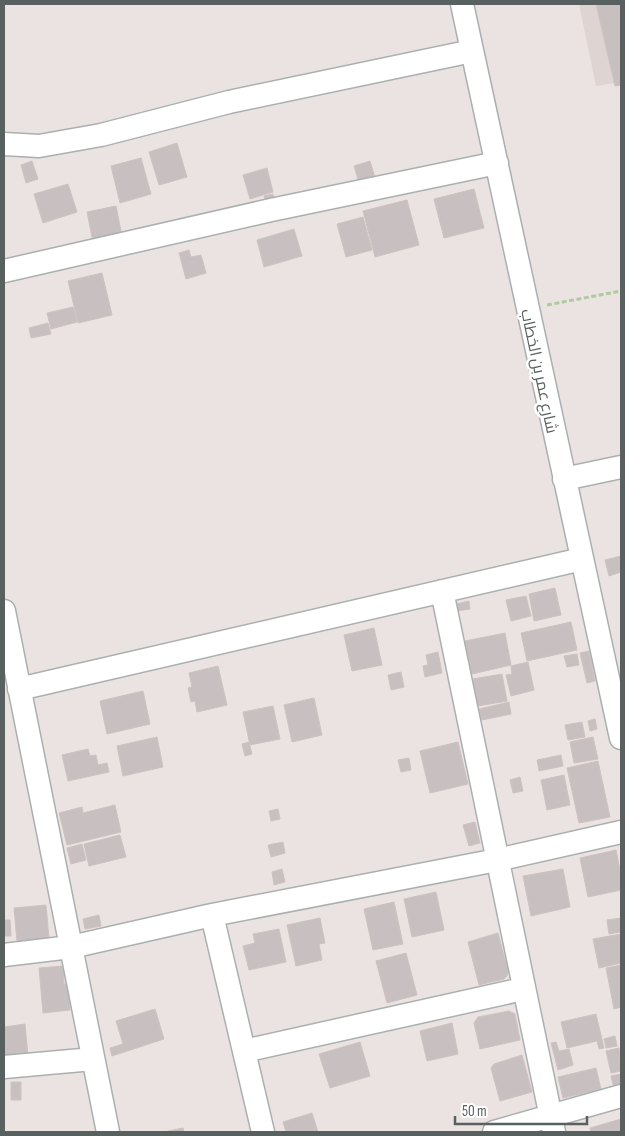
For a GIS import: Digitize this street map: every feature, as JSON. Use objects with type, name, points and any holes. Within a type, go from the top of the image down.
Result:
[{"type":"street","name":"شارع عمر بن الخطاب","points":[[462,4],[621,738]]},
{"type":"street","points":[[4,144],[39,146],[101,135],[229,102],[472,51]]},
{"type":"street","points":[[4,271],[261,212],[497,163]]},
{"type":"street","points":[[564,479],[621,467]]},
{"type":"street","points":[[19,689],[582,559]]},
{"type":"street","points":[[442,591],[552,1125]]},
{"type":"street","points":[[4,611],[108,1132]]},
{"type":"street","points":[[4,955],[71,948],[212,915],[497,860],[621,832]]},
{"type":"street","points":[[212,915],[263,1132]]},
{"type":"street","points":[[244,1051],[523,989]]},
{"type":"street","points":[[4,1067],[93,1059]]},
{"type":"street","points":[[494,1132],[552,1125],[621,1096]]},
{"type":"path","points":[[527,309],[621,291]]},
{"type":"shaded area","points":[[579,4],[621,4],[621,82],[596,86]]},
{"type":"building","points":[[596,4],[621,4],[621,85],[615,86]]},
{"type":"building","points":[[177,143],[187,177],[159,185],[149,152]]},
{"type":"building","points":[[141,158],[151,194],[120,203],[111,166]]},
{"type":"building","points":[[32,161],[38,179],[26,183],[21,165]]},
{"type":"building","points":[[370,161],[376,181],[360,186],[354,166]]},
{"type":"building","points":[[267,168],[273,192],[250,199],[243,175]]},
{"type":"building","points":[[68,184],[77,212],[43,223],[34,194]]},
{"type":"building","points":[[474,189],[484,228],[444,238],[434,199]]},
{"type":"building","points":[[273,194],[277,207],[268,210],[264,196]]},
{"type":"building","points":[[407,200],[419,245],[375,257],[363,211]]},
{"type":"building","points":[[116,206],[123,241],[94,247],[87,212]]},
{"type":"building","points":[[363,217],[372,250],[346,257],[337,224]]},
{"type":"building","points":[[294,229],[302,256],[264,267],[257,240]]},
{"type":"building","points":[[189,250],[191,257],[201,255],[206,273],[186,279],[179,253]]},
{"type":"building","points":[[102,273],[112,315],[78,323],[68,281]]},
{"type":"building","points":[[73,307],[77,322],[51,329],[47,313]]},
{"type":"building","points":[[48,323],[51,334],[31,338],[29,328]]},
{"type":"building","points":[[621,556],[621,572],[609,576],[605,560]]},
{"type":"building","points":[[555,588],[561,615],[534,621],[529,594]]},
{"type":"building","points":[[526,596],[531,616],[511,621],[506,600]]},
{"type":"building","points":[[469,601],[470,609],[457,611],[456,604]]},
{"type":"building","points":[[571,622],[577,650],[527,661],[521,633]]},
{"type":"building","points":[[374,628],[382,665],[352,671],[344,635]]},
{"type":"building","points":[[505,633],[511,665],[472,674],[465,641]]},
{"type":"building","points":[[589,651],[595,681],[587,683],[580,653]]},
{"type":"building","points":[[438,652],[442,673],[425,677],[423,666],[428,665],[426,655]]},
{"type":"building","points":[[577,654],[579,665],[567,667],[564,656]]},
{"type":"building","points":[[528,662],[534,690],[511,696],[506,675],[512,674],[511,666]]},
{"type":"building","points":[[218,666],[227,705],[197,712],[195,701],[191,702],[188,688],[192,687],[189,673]]},
{"type":"building","points":[[401,672],[404,687],[391,690],[388,675]]},
{"type":"building","points":[[502,674],[507,701],[478,706],[473,679]]},
{"type":"building","points":[[143,691],[150,724],[107,734],[100,701]]},
{"type":"building","points":[[314,698],[322,735],[292,742],[284,705]]},
{"type":"building","points":[[509,702],[511,714],[482,720],[479,709]]},
{"type":"building","points":[[273,706],[280,739],[250,745],[243,712]]},
{"type":"building","points":[[595,719],[597,729],[590,731],[588,721]]},
{"type":"building","points":[[582,722],[585,737],[568,740],[565,725]]},
{"type":"building","points":[[157,737],[163,767],[123,776],[117,746]]},
{"type":"building","points":[[593,737],[598,759],[574,763],[570,742]]},
{"type":"building","points":[[249,742],[252,754],[245,756],[242,744]]},
{"type":"building","points":[[458,742],[468,784],[430,793],[420,751]]},
{"type":"building","points":[[88,749],[90,756],[96,755],[98,765],[107,763],[109,772],[68,781],[62,755]]},
{"type":"building","points":[[561,755],[563,766],[539,771],[537,760]]},
{"type":"building","points":[[409,758],[411,770],[401,772],[398,760]]},
{"type":"building","points":[[598,761],[610,817],[579,823],[567,768]]},
{"type":"building","points":[[564,775],[570,805],[547,810],[541,780]]},
{"type":"building","points":[[520,777],[523,791],[513,793],[510,780]]},
{"type":"building","points":[[115,805],[121,832],[67,845],[59,813],[82,807],[83,813]]},
{"type":"building","points":[[278,809],[280,819],[271,821],[269,811]]},
{"type":"building","points":[[475,822],[480,843],[469,846],[463,825]]},
{"type":"building","points":[[120,835],[126,857],[89,866],[84,844]]},
{"type":"building","points":[[283,842],[285,853],[271,857],[268,845]]},
{"type":"building","points":[[82,844],[86,860],[71,864],[67,848]]},
{"type":"building","points":[[616,850],[621,875],[621,890],[588,897],[580,858]]},
{"type":"building","points":[[282,869],[285,882],[274,885],[272,872]]},
{"type":"building","points":[[563,869],[570,907],[531,916],[523,876]]},
{"type":"building","points":[[436,892],[444,930],[412,937],[404,899]]},
{"type":"building","points":[[394,902],[403,944],[373,950],[364,909]]},
{"type":"building","points":[[46,905],[49,938],[17,941],[14,908]]},
{"type":"building","points":[[99,915],[101,926],[85,929],[83,919]]},
{"type":"building","points":[[320,918],[325,943],[319,944],[322,960],[296,966],[287,925]]},
{"type":"building","points":[[621,918],[621,932],[609,934],[607,920]]},
{"type":"building","points":[[4,920],[10,920],[11,936],[4,936]]},
{"type":"building","points":[[279,929],[286,962],[249,970],[243,946],[255,943],[253,934]]},
{"type":"building","points":[[498,933],[508,971],[507,976],[504,979],[479,985],[468,942]]},
{"type":"building","points":[[621,934],[621,963],[599,968],[593,939]]},
{"type":"building","points":[[406,953],[417,995],[387,1003],[376,961]]},
{"type":"building","points":[[621,965],[621,1007],[614,1009],[606,968]]},
{"type":"building","points":[[63,966],[64,984],[68,984],[70,1010],[43,1013],[39,968]]},
{"type":"building","points":[[155,1009],[164,1039],[112,1056],[110,1048],[123,1044],[116,1021]]},
{"type":"building","points":[[509,1011],[515,1014],[520,1040],[480,1049],[474,1023],[478,1017]]},
{"type":"building","points":[[596,1014],[604,1048],[599,1049],[597,1041],[567,1048],[561,1022]]},
{"type":"building","points":[[452,1023],[458,1054],[427,1061],[420,1031]]},
{"type":"building","points":[[25,1024],[28,1056],[4,1058],[4,1027]]},
{"type":"building","points":[[615,1036],[617,1046],[606,1048],[604,1039]]},
{"type":"building","points":[[360,1042],[370,1076],[330,1088],[319,1054]]},
{"type":"building","points":[[556,1042],[559,1051],[569,1049],[573,1065],[558,1070],[551,1043]]},
{"type":"building","points":[[619,1048],[621,1071],[611,1073],[606,1051]]},
{"type":"building","points":[[522,1055],[532,1092],[500,1101],[491,1068],[494,1064]]},
{"type":"building","points":[[596,1068],[601,1089],[563,1098],[558,1077]]},
{"type":"building","points":[[621,1074],[621,1087],[614,1088],[611,1076]]},
{"type":"building","points":[[11,1082],[21,1082],[21,1100],[11,1100]]},
{"type":"building","points":[[312,1113],[318,1132],[286,1132],[283,1122]]},
{"type":"building","points":[[621,1119],[621,1132],[591,1132],[590,1128]]},
{"type":"building","points":[[183,1128],[184,1132],[164,1132]]}]
